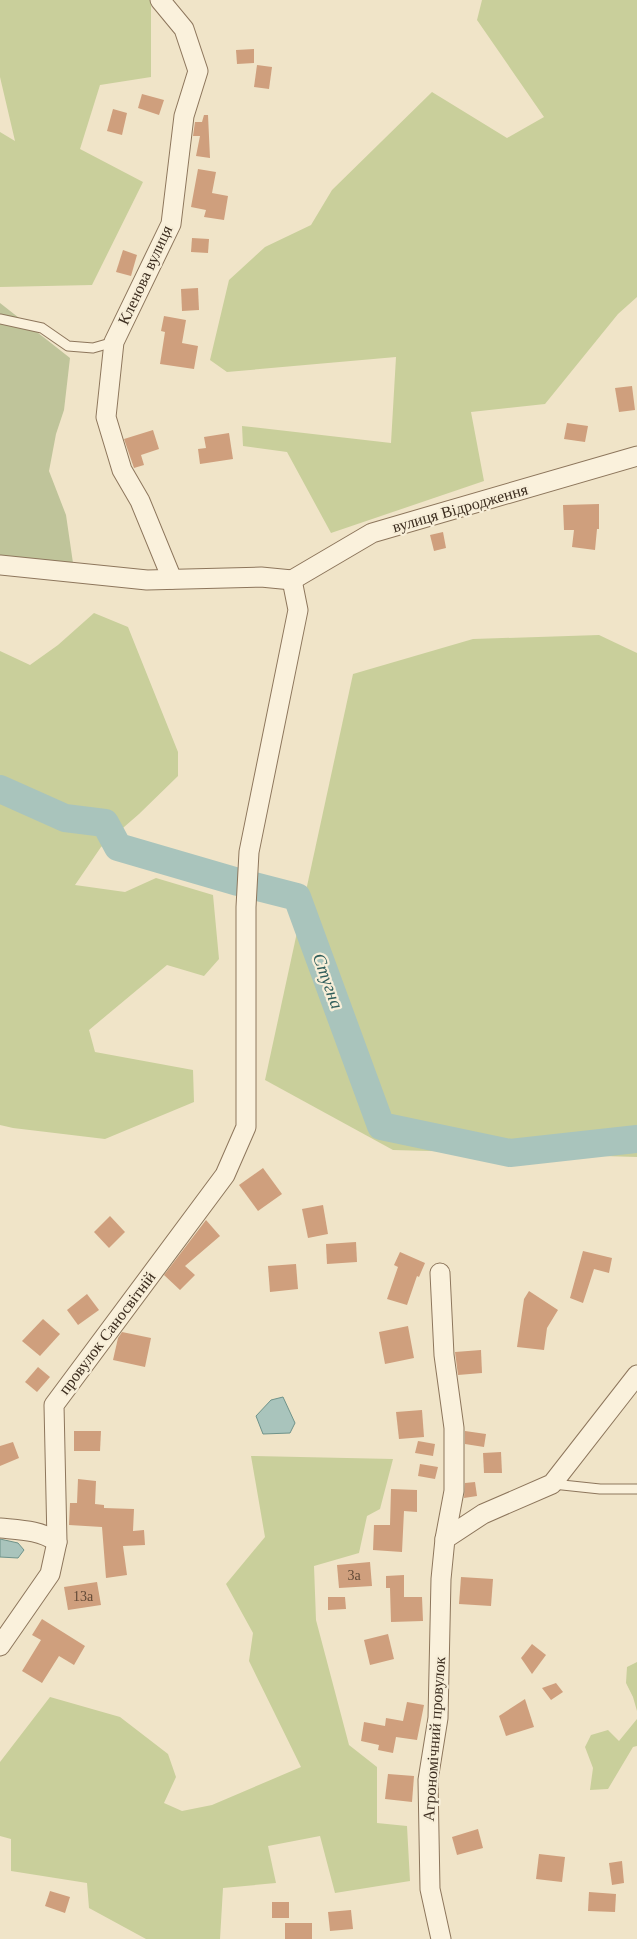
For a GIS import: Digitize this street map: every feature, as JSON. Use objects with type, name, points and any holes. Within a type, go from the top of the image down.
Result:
[{"type":"street","name":"Кленова вулиця","points":[[160,0],[184,29],[198,71],[184,116],[171,224],[114,342],[106,417],[122,470],[140,501],[172,580]]},
{"type":"street","name":"вулиця Відродження","points":[[292,580],[372,533],[637,456]]},
{"type":"street","points":[[0,565],[147,580],[261,577],[292,580]]},
{"type":"street","name":"провулок Саносвітній","points":[[0,1646],[50,1574],[57,1542],[54,1405],[225,1175],[246,1127],[246,907],[249,852],[298,610],[292,580]]},
{"type":"street","name":"Агрономічний провулок","points":[[440,1273],[444,1355],[454,1428],[454,1492],[445,1539],[441,1580],[438,1718],[428,1780],[430,1889],[441,1939]]},
{"type":"street","points":[[445,1539],[483,1514],[552,1484],[637,1375]]},
{"type":"street","points":[[0,1528],[29,1530],[49,1536],[57,1542]]},
{"type":"lane","points":[[0,319],[42,328],[68,346],[93,348],[114,342]]},
{"type":"lane","points":[[552,1484],[600,1489],[637,1490]]},
{"type":"green space","points":[[0,0],[151,0],[151,77],[100,85],[80,149],[143,182],[92,285],[0,287],[0,132],[15,141],[0,77]]},
{"type":"green space","points":[[482,0],[637,0],[637,297],[618,314],[545,404],[471,412],[484,481],[331,533],[287,452],[243,446],[242,426],[391,443],[396,357],[227,372],[210,360],[229,280],[265,247],[311,225],[332,190],[432,92],[507,138],[544,117],[477,20]]},
{"type":"green space","points":[[0,303],[70,358],[64,410],[56,434],[49,471],[66,515],[73,563],[0,557]]},
{"type":"green space","points":[[94,613],[128,627],[178,752],[178,776],[101,847],[75,885],[125,892],[156,878],[213,895],[219,959],[204,976],[167,965],[89,1030],[95,1052],[193,1070],[194,1102],[105,1139],[0,1125],[0,651],[30,665],[58,645]]},
{"type":"green space","points":[[599,635],[637,653],[637,1157],[393,1150],[265,1080],[353,674],[473,639]]},
{"type":"green space","points":[[251,1456],[393,1459],[380,1509],[367,1516],[359,1553],[314,1566],[316,1620],[349,1745],[377,1767],[377,1823],[407,1826],[410,1881],[335,1893],[320,1836],[268,1846],[276,1883],[223,1888],[220,1939],[146,1939],[89,1908],[87,1883],[11,1871],[11,1839],[0,1836],[0,1762],[50,1697],[120,1717],[168,1754],[176,1777],[164,1803],[182,1811],[212,1805],[301,1767],[249,1661],[253,1633],[226,1584],[265,1537]]},
{"type":"green space","points":[[637,1662],[637,1711],[626,1683],[627,1667]]},
{"type":"green space","points":[[637,1719],[637,1746],[633,1747],[608,1789],[590,1790],[593,1768],[585,1747],[591,1735],[608,1730],[619,1741]]},
{"type":"water","points":[[283,1397],[295,1423],[290,1433],[263,1434],[256,1416],[271,1400]]},
{"type":"water","points":[[0,1539],[18,1543],[24,1550],[18,1558],[0,1557]]},
{"type":"building","points":[[254,49],[254,63],[237,64],[236,50]]},
{"type":"building","points":[[257,65],[272,67],[269,89],[254,87]]},
{"type":"building","points":[[142,94],[164,100],[159,115],[138,108]]},
{"type":"building","points":[[113,109],[127,113],[122,135],[107,131]]},
{"type":"building","points":[[204,115],[208,115],[210,158],[196,156],[200,136],[193,136],[195,122],[202,122]]},
{"type":"building","points":[[198,169],[216,172],[212,193],[228,196],[224,220],[204,217],[206,210],[191,207]]},
{"type":"building","points":[[192,238],[209,239],[208,253],[191,252]]},
{"type":"building","points":[[123,250],[137,255],[131,276],[116,272]]},
{"type":"building","points":[[198,288],[199,310],[182,311],[181,289]]},
{"type":"building","points":[[164,316],[186,320],[182,343],[198,346],[194,369],[160,364],[165,332],[161,331]]},
{"type":"building","points":[[632,386],[635,410],[619,412],[615,388]]},
{"type":"building","points":[[567,423],[588,426],[585,442],[564,439]]},
{"type":"building","points":[[153,430],[159,449],[141,455],[144,465],[134,468],[124,439]]},
{"type":"building","points":[[229,433],[233,459],[200,464],[198,449],[206,448],[204,437]]},
{"type":"building","points":[[599,504],[599,529],[597,529],[595,550],[572,547],[574,530],[564,530],[563,505]]},
{"type":"building","points":[[443,532],[446,548],[434,551],[430,535]]},
{"type":"building","points":[[263,1168],[282,1194],[258,1211],[239,1185]]},
{"type":"building","points":[[323,1205],[328,1234],[308,1238],[302,1209]]},
{"type":"building","points":[[110,1216],[125,1232],[109,1248],[94,1232]]},
{"type":"building","points":[[206,1220],[220,1236],[185,1266],[195,1275],[180,1290],[164,1275]]},
{"type":"building","points":[[356,1242],[357,1262],[327,1264],[326,1244]]},
{"type":"building","points":[[583,1251],[612,1258],[609,1273],[594,1269],[583,1303],[570,1298]]},
{"type":"building","points":[[400,1252],[425,1263],[419,1277],[417,1276],[407,1305],[387,1299],[398,1267],[394,1265]]},
{"type":"building","points":[[296,1264],[298,1289],[270,1292],[268,1266]]},
{"type":"building","points":[[529,1291],[558,1310],[547,1328],[544,1350],[517,1347],[524,1299]]},
{"type":"building","points":[[87,1294],[99,1310],[78,1325],[67,1310]]},
{"type":"building","points":[[43,1319],[60,1334],[40,1356],[22,1341]]},
{"type":"building","points":[[408,1326],[414,1358],[385,1364],[379,1332]]},
{"type":"building","points":[[122,1332],[151,1338],[145,1367],[113,1360],[118,1338]]},
{"type":"building","points":[[481,1350],[482,1373],[458,1375],[455,1352]]},
{"type":"building","points":[[38,1367],[50,1377],[37,1392],[25,1382]]},
{"type":"building","points":[[422,1410],[424,1437],[399,1439],[396,1412]]},
{"type":"building","points":[[74,1431],[101,1431],[100,1451],[74,1451]]},
{"type":"building","points":[[465,1431],[486,1434],[484,1447],[465,1444]]},
{"type":"building","points":[[418,1441],[435,1444],[433,1456],[415,1453]]},
{"type":"building","points":[[13,1442],[19,1458],[0,1466],[0,1446]]},
{"type":"building","points":[[501,1452],[502,1473],[484,1473],[483,1453]]},
{"type":"building","points":[[420,1464],[438,1467],[435,1479],[418,1476]]},
{"type":"building","points":[[78,1479],[96,1481],[95,1504],[104,1505],[104,1508],[134,1509],[133,1531],[144,1530],[145,1545],[123,1546],[127,1575],[106,1578],[102,1527],[69,1525],[70,1503],[77,1503]]},
{"type":"building","points":[[475,1482],[477,1496],[464,1498],[465,1483]]},
{"type":"building","points":[[391,1489],[417,1490],[417,1512],[404,1511],[402,1552],[373,1550],[374,1525],[390,1525]]},
{"type":"building","points":[[370,1562],[372,1586],[339,1588],[337,1565]]},
{"type":"building","points":[[404,1575],[404,1597],[422,1597],[423,1621],[391,1622],[390,1588],[386,1588],[386,1576]]},
{"type":"building","points":[[461,1577],[493,1579],[491,1606],[459,1604]]},
{"type":"building","points":[[97,1582],[101,1605],[68,1610],[64,1587]]},
{"type":"building","points":[[328,1597],[345,1597],[346,1609],[328,1610]]},
{"type":"building","points":[[42,1619],[85,1646],[74,1665],[59,1656],[42,1683],[22,1671],[41,1640],[32,1635]]},
{"type":"building","points":[[388,1634],[394,1659],[370,1665],[364,1640]]},
{"type":"building","points":[[532,1644],[546,1655],[532,1674],[521,1658]]},
{"type":"building","points":[[556,1683],[563,1692],[551,1700],[542,1688]]},
{"type":"building","points":[[525,1699],[534,1727],[506,1736],[499,1716]]},
{"type":"building","points":[[407,1702],[424,1705],[417,1740],[396,1737],[393,1753],[378,1750],[379,1745],[361,1741],[364,1722],[385,1726],[386,1718],[403,1721]]},
{"type":"building","points":[[388,1774],[414,1776],[412,1802],[385,1799]]},
{"type":"building","points":[[478,1829],[483,1848],[457,1855],[452,1837]]},
{"type":"building","points":[[539,1854],[565,1857],[562,1882],[536,1879]]},
{"type":"building","points":[[622,1861],[624,1883],[612,1885],[609,1863]]},
{"type":"building","points":[[50,1891],[70,1897],[65,1913],[45,1906]]},
{"type":"building","points":[[589,1892],[616,1894],[615,1912],[588,1911]]},
{"type":"building","points":[[272,1902],[289,1902],[289,1918],[272,1918]]},
{"type":"building","points":[[351,1910],[353,1929],[330,1931],[328,1912]]},
{"type":"building","points":[[285,1923],[312,1923],[312,1939],[285,1939]]},
{"type":"waterway","name":"Стугна","points":[[0,789],[65,818],[105,823],[118,847],[297,897],[381,1126],[510,1153],[637,1139]]}]
